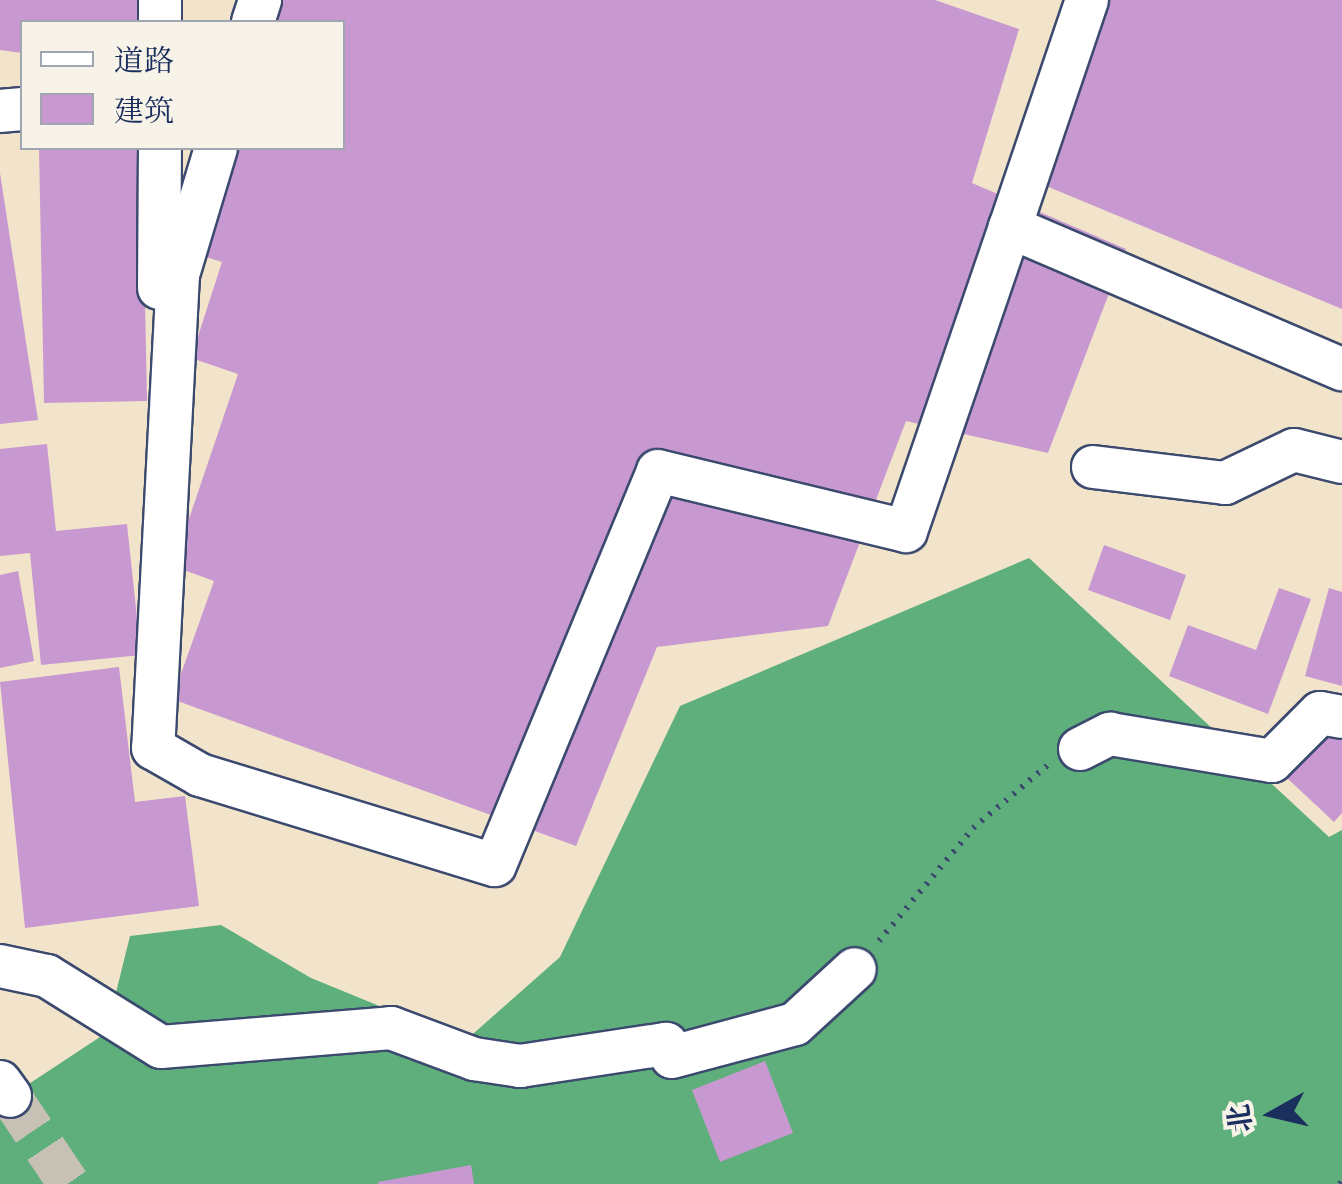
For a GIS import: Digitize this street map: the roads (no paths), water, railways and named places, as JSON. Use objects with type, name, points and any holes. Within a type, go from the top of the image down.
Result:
[{"type":"lane","points":[[215,150],[178,275],[153,748],[200,775],[494,864],[658,471],[906,532],[1087,0]]},
{"type":"lane","points":[[142,662],[158,374],[160,150]]},
{"type":"lane","points":[[1010,227],[1342,369]]},
{"type":"lane","points":[[1093,467],[1225,483],[1294,450],[1342,462]]},
{"type":"lane","points":[[1080,749],[1110,734],[1272,761],[1320,712],[1342,716]]},
{"type":"lane","points":[[0,966],[47,976],[160,1047],[391,1028],[474,1059],[520,1066],[666,1044],[672,1057],[795,1024],[855,969]]},
{"type":"tunnel","points":[[10,1096],[69,1184]]}]
